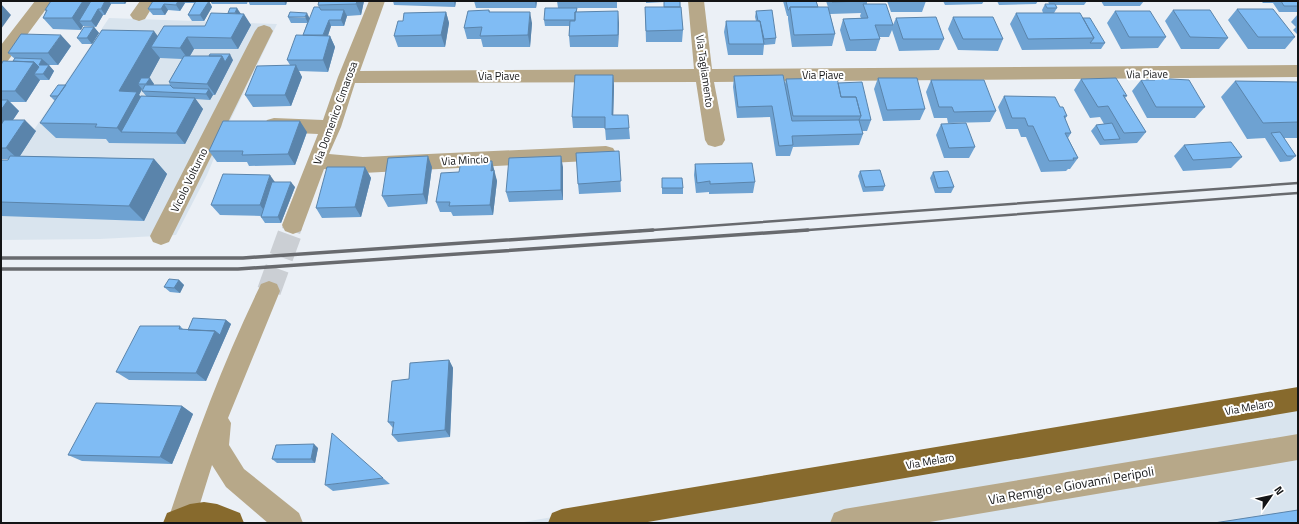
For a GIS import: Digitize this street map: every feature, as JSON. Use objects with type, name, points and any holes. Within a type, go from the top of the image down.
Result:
[{"type":"main road","name":"Via Melaro","points":[[562,523],[1298,399]]},
{"type":"main road","points":[[180,522],[201,516],[218,517],[230,523]]},
{"type":"street","points":[[1,58],[44,1]]},
{"type":"street","points":[[139,15],[148,1]]},
{"type":"street","name":"Via Domenico Cimarosa","points":[[293,225],[331,127],[347,77],[377,1]]},
{"type":"street","name":"Via Tagliamento","points":[[696,1],[704,75],[715,140]]},
{"type":"street","name":"Vicolo Volturno","points":[[161,236],[264,31]]},
{"type":"street","name":"Via Piave","points":[[347,77],[1079,74],[1298,71]]},
{"type":"street","points":[[217,124],[331,127]]},
{"type":"street","name":"Via Mincio","points":[[317,161],[363,165],[613,153]]},
{"type":"street","points":[[180,522],[200,459],[218,412],[269,291]]},
{"type":"street","points":[[218,412],[216,448],[235,478],[289,523]]},
{"type":"street","name":"Via Remigio e Giovanni Peripoli","points":[[844,523],[1298,447]]},
{"type":"shaded area","points":[[109,18],[277,24],[227,127],[207,175],[176,235],[100,239],[1,240],[1,179]]},
{"type":"shaded area","points":[[1298,397],[1298,523],[518,523],[772,479]]},
{"type":"building","points":[[51,1],[83,1],[72,18],[43,18],[47,10],[45,10]]},
{"type":"building","points":[[91,1],[105,1],[101,9],[98,9],[91,21],[79,21]]},
{"type":"building","points":[[153,1],[178,1],[176,5],[164,4],[161,9],[148,9]]},
{"type":"building","points":[[196,1],[209,1],[200,15],[188,15]]},
{"type":"building","points":[[319,1],[357,1],[356,4],[318,5]]},
{"type":"building","points":[[664,1],[680,1],[680,7],[664,7]]},
{"type":"building","points":[[786,1],[816,1],[818,7],[790,7],[788,10]]},
{"type":"building","points":[[832,1],[868,1],[832,2]]},
{"type":"building","points":[[1281,1],[1298,1],[1298,6],[1284,6]]},
{"type":"building","points":[[863,4],[886,4],[893,25],[875,25],[880,39],[850,40],[843,19],[868,18]]},
{"type":"building","points":[[1045,4],[1055,4],[1057,8],[1047,8]]},
{"type":"building","points":[[314,7],[319,7],[321,10],[344,10],[341,20],[329,20],[323,35],[303,35]]},
{"type":"building","points":[[645,7],[681,7],[683,30],[646,31]]},
{"type":"building","points":[[790,7],[828,7],[835,34],[794,35]]},
{"type":"building","points":[[230,8],[237,8],[235,13],[228,13]]},
{"type":"building","points":[[545,8],[577,8],[575,12],[575,20],[544,20]]},
{"type":"building","points":[[1237,9],[1273,9],[1295,37],[1258,37]]},
{"type":"building","points":[[489,10],[489,12],[530,12],[528,35],[480,36],[482,27],[464,28],[468,11]]},
{"type":"building","points":[[772,10],[776,38],[764,39],[756,11]]},
{"type":"building","points":[[1173,10],[1210,10],[1228,38],[1190,37]]},
{"type":"building","points":[[618,11],[618,35],[569,36],[570,21],[575,21],[575,12]]},
{"type":"building","points":[[1115,11],[1150,11],[1166,37],[1129,37]]},
{"type":"building","points":[[290,12],[307,13],[305,17],[288,17]]},
{"type":"building","points":[[446,12],[441,35],[394,36],[398,21],[403,21],[404,13]]},
{"type":"building","points":[[211,13],[244,14],[231,38],[187,37],[180,48],[151,47],[164,26],[205,26]]},
{"type":"building","points":[[1016,13],[1080,13],[1094,38],[1028,39]]},
{"type":"building","points":[[936,17],[944,39],[903,39],[896,18]]},
{"type":"building","points":[[953,17],[993,17],[1003,39],[963,39]]},
{"type":"building","points":[[1083,18],[1090,18],[1105,43],[1090,43],[1094,38]]},
{"type":"building","points":[[726,21],[760,21],[764,44],[729,44]]},
{"type":"building","points":[[84,27],[94,27],[87,38],[77,38]]},
{"type":"building","points":[[102,30],[154,31],[119,91],[137,92],[117,128],[95,127],[97,124],[40,123]]},
{"type":"building","points":[[21,34],[61,35],[48,53],[8,53]]},
{"type":"building","points":[[296,35],[330,36],[323,60],[287,60]]},
{"type":"building","points":[[210,54],[230,54],[225,62],[222,56],[209,56]]},
{"type":"building","points":[[184,56],[222,56],[207,84],[169,82]]},
{"type":"building","points":[[15,58],[42,59],[39,65],[49,65],[43,74],[34,74],[39,67],[34,62],[13,61]]},
{"type":"building","points":[[3,61],[34,62],[15,91],[1,91],[1,65]]},
{"type":"building","points":[[296,65],[285,95],[245,95],[257,66]]},
{"type":"building","points":[[575,75],[613,75],[612,115],[628,115],[629,128],[605,129],[605,117],[572,117]]},
{"type":"building","points":[[783,75],[792,121],[859,120],[863,134],[792,136],[793,145],[779,146],[772,106],[738,107],[734,76]]},
{"type":"building","points":[[141,78],[150,78],[146,84],[138,84]]},
{"type":"building","points":[[837,78],[841,97],[856,97],[861,116],[793,116],[786,79]]},
{"type":"building","points":[[878,78],[917,78],[925,109],[887,110]]},
{"type":"building","points":[[1116,78],[1127,96],[1123,95],[1146,132],[1124,133],[1108,106],[1098,107],[1081,79]]},
{"type":"building","points":[[1154,78],[1189,80],[1205,107],[1156,107],[1141,80],[1155,80]]},
{"type":"building","points":[[931,80],[984,80],[996,111],[954,112],[952,107],[939,107]]},
{"type":"building","points":[[1235,81],[1298,82],[1298,122],[1263,123]]},
{"type":"building","points":[[862,82],[871,120],[859,120],[861,116],[856,97],[841,97],[838,83]]},
{"type":"building","points":[[58,85],[66,85],[58,96],[50,96]]},
{"type":"building","points":[[145,85],[170,85],[173,88],[209,89],[206,94],[142,91]]},
{"type":"building","points":[[141,96],[195,98],[176,133],[121,132]]},
{"type":"building","points":[[1004,96],[1055,97],[1060,107],[1063,107],[1067,116],[1064,116],[1071,133],[1065,133],[1078,158],[1073,158],[1074,160],[1049,161],[1033,126],[1028,126],[1025,118],[1012,118]]},
{"type":"building","points":[[1,100],[8,100],[1,110]]},
{"type":"building","points":[[4,120],[25,120],[6,148],[1,148],[1,125]]},
{"type":"building","points":[[223,121],[300,121],[288,154],[242,155],[243,151],[209,151]]},
{"type":"building","points":[[966,123],[975,147],[949,148],[941,124]]},
{"type":"building","points":[[1112,123],[1120,139],[1104,140],[1096,125]]},
{"type":"building","points":[[1280,132],[1296,156],[1287,156],[1271,133]]},
{"type":"building","points":[[1231,142],[1242,157],[1193,160],[1184,145]]},
{"type":"building","points":[[619,151],[621,181],[578,184],[576,153]]},
{"type":"building","points":[[10,156],[154,159],[129,206],[1,202],[1,160],[8,160]]},
{"type":"building","points":[[428,156],[423,194],[382,196],[388,158]]},
{"type":"building","points":[[561,156],[561,190],[506,192],[509,158]]},
{"type":"building","points":[[461,161],[492,161],[491,171],[494,170],[490,205],[449,206],[450,202],[436,202],[441,173],[459,172]]},
{"type":"building","points":[[752,163],[755,182],[710,184],[710,181],[697,183],[695,164]]},
{"type":"building","points":[[327,167],[365,167],[355,207],[316,208]]},
{"type":"building","points":[[880,170],[885,186],[865,187],[860,171]]},
{"type":"building","points":[[948,171],[954,187],[938,188],[933,172]]},
{"type":"building","points":[[223,174],[270,175],[260,205],[211,205]]},
{"type":"building","points":[[662,178],[682,178],[683,188],[662,188]]},
{"type":"building","points":[[272,182],[291,182],[278,217],[261,217]]},
{"type":"building","points":[[169,279],[179,280],[174,288],[164,287]]},
{"type":"building","points":[[193,318],[226,320],[220,335],[215,331],[188,330]]},
{"type":"building","points":[[140,326],[180,326],[179,329],[215,331],[196,373],[116,372]]},
{"type":"building","points":[[449,360],[445,430],[392,435],[394,422],[388,422],[392,381],[409,379],[410,363]]},
{"type":"building","points":[[96,403],[182,406],[160,457],[68,455]]},
{"type":"building","points":[[332,433],[383,478],[325,485]]},
{"type":"building","points":[[314,444],[311,459],[272,459],[276,445]]},
{"type":"building","points":[[1298,510],[1298,523],[1214,523]]},
{"type":"tunnel","points":[[291,231],[293,225]]},
{"type":"tunnel","points":[[269,291],[291,230]]},
{"type":"railway","points":[[649,230],[1298,183]]},
{"type":"railway","points":[[795,231],[1298,193]]},
{"type":"railway","points":[[1,258],[243,258],[649,230]]},
{"type":"railway","points":[[639,231],[649,230]]},
{"type":"railway","points":[[649,230],[653,230]]},
{"type":"railway","points":[[1,269],[238,269],[808,230]]}]
